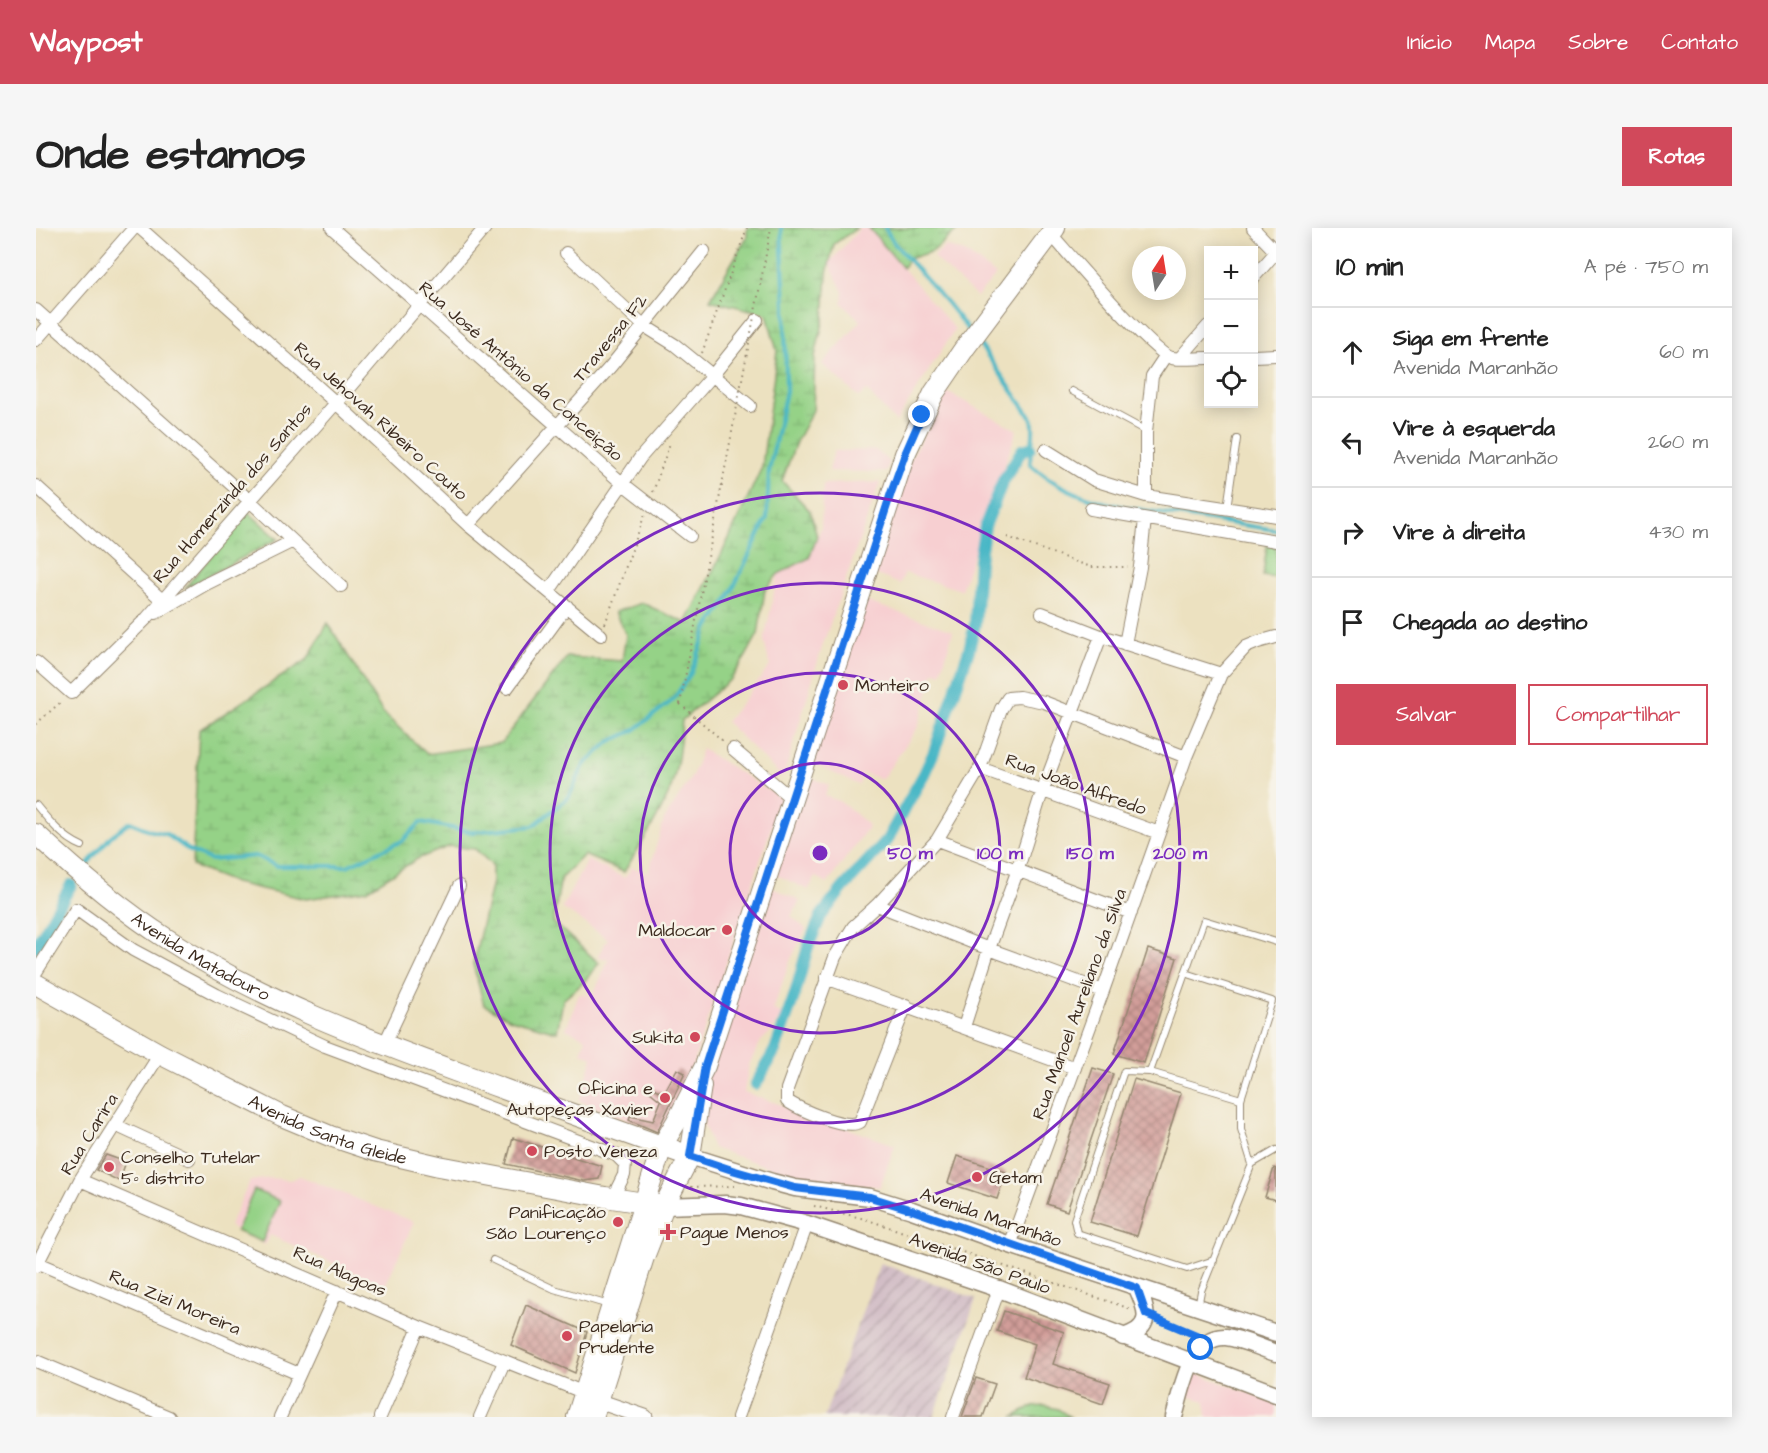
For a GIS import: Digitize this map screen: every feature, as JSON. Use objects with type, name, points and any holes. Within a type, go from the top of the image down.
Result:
[{"type":"main road","points":[[592,1404],[612,1306],[654,1205],[674,1187],[690,1156],[705,1066],[905,454],[934,393],[1052,231]]},
{"type":"main road","name":"Avenida Matadouro","points":[[36,834],[97,888],[167,940],[225,974],[288,1005],[384,1045],[690,1156]]},
{"type":"main road","name":"Avenida Santa Gleide","points":[[36,984],[160,1054],[282,1116],[341,1140],[375,1151],[439,1166],[654,1205]]},
{"type":"main road","points":[[577,1417],[592,1404],[644,1257],[662,1146],[705,1066]]},
{"type":"main road","name":"Avenida Maranhão","points":[[690,1156],[795,1188],[870,1197],[1276,1333]]},
{"type":"main road","name":"Avenida São Paulo","points":[[654,1205],[725,1204],[741,1206],[807,1224],[999,1289],[1276,1394]]},
{"type":"main road","points":[[1123,1337],[1143,1328],[1146,1314],[1137,1288]]},
{"type":"main road","points":[[1174,1417],[1190,1362],[1208,1340],[1217,1337],[1233,1338],[1276,1353]]},
{"type":"street","points":[[36,340],[134,228]]},
{"type":"street","name":"Rua Jehovah Ribeiro Couto","points":[[140,228],[336,403],[468,525],[601,635]]},
{"type":"street","name":"Rua José Antônio da Conceição","points":[[332,228],[622,483],[690,536]]},
{"type":"street","name":"Rua Homerzinda dos Santos","points":[[71,693],[147,618],[336,403],[485,228]]},
{"type":"street","points":[[1253,228],[1276,252],[1258,272]]},
{"type":"street","points":[[1052,231],[1145,337],[1166,355],[1172,358],[1204,358]]},
{"type":"street","name":"Travessa F2","points":[[468,525],[585,396],[704,251]]},
{"type":"street","points":[[566,253],[643,325],[675,345],[750,406]]},
{"type":"street","points":[[36,310],[250,501],[291,542],[341,586]]},
{"type":"street","points":[[549,591],[640,458],[712,376],[757,320]]},
{"type":"street","points":[[1180,358],[1204,332]]},
{"type":"street","points":[[1146,496],[1146,432],[1152,376],[1166,355]]},
{"type":"street","points":[[1258,356],[1276,355]]},
{"type":"street","points":[[1046,450],[1094,480],[1146,496],[1276,514]]},
{"type":"street","points":[[36,486],[162,600]]},
{"type":"street","points":[[1091,509],[1276,541]]},
{"type":"street","points":[[1125,644],[1140,567],[1145,519]]},
{"type":"street","name":"Rua Homerzinda dos Santos","points":[[147,618],[291,542]]},
{"type":"street","points":[[507,688],[567,606]]},
{"type":"street","points":[[1042,613],[1101,636],[1221,674]]},
{"type":"street","points":[[964,1027],[1042,792],[1101,636]]},
{"type":"street","name":"Rua Manoel Aureliano da Silva","points":[[1010,1245],[1186,757],[1221,674],[1246,647],[1276,637]]},
{"type":"street","points":[[36,662],[71,693]]},
{"type":"street","points":[[906,1005],[862,1120],[856,1125],[844,1124],[792,1104],[786,1098],[787,1089],[834,957],[853,927],[878,905],[937,840],[980,768],[1001,710],[1008,698],[1030,698],[1186,757]]},
{"type":"street","points":[[733,749],[792,799]]},
{"type":"street","name":"Rua João Alfredo","points":[[980,768],[1159,833]]},
{"type":"street","points":[[937,840],[1131,913]]},
{"type":"street","points":[[384,1045],[459,886]]},
{"type":"street","points":[[878,905],[1103,991]]},
{"type":"street","points":[[36,972],[76,909],[133,950],[217,994],[326,1046],[616,1155],[625,1164],[624,1175],[612,1198]]},
{"type":"street","points":[[826,978],[906,1005],[1075,1068]]},
{"type":"street","name":"Rua Carira","points":[[37,1265],[80,1180],[160,1054]]},
{"type":"street","points":[[115,1125],[189,1159]]},
{"type":"street","name":"Rua Alagoas","points":[[80,1180],[504,1362],[592,1404],[645,1417]]},
{"type":"street","points":[[738,1417],[807,1224]]},
{"type":"street","name":"Rua Zizi Moreira","points":[[37,1265],[299,1374]]},
{"type":"street","points":[[953,1417],[999,1289]]},
{"type":"street","points":[[280,1417],[337,1291]]},
{"type":"street","points":[[380,1417],[419,1327]]},
{"type":"street","points":[[36,1361],[168,1417]]},
{"type":"street","points":[[480,1417],[504,1362]]},
{"type":"lane","points":[[1072,391],[1146,432]]},
{"type":"lane","points":[[1227,509],[1237,439]]},
{"type":"lane","points":[[36,805],[50,823],[73,842],[82,846]]},
{"type":"lane","points":[[1150,1072],[1204,920],[1276,942]]},
{"type":"lane","points":[[1185,973],[1272,1001],[1240,1099],[1241,1129],[1252,1164]]},
{"type":"lane","points":[[1214,1260],[1187,1269],[1077,1233],[1074,1220],[1124,1071],[1150,1072],[1240,1099]]},
{"type":"lane","points":[[1198,1308],[1202,1291],[1252,1164],[1276,1150]]},
{"type":"lane","points":[[493,1260],[554,1289],[612,1306]]},
{"type":"path","points":[[733,749],[680,704],[771,228]]},
{"type":"path","points":[[1006,537],[1091,567],[1140,567]]},
{"type":"path","points":[[36,724],[71,693]]},
{"type":"path","points":[[674,1187],[735,1186]]},
{"type":"path","points":[[811,1205],[865,1219],[1146,1314],[1208,1340]]},
{"type":"shaded area","points":[[860,228],[869,228],[955,329],[896,422],[867,391],[859,397],[822,364],[861,321],[842,303],[843,292],[829,263]]},
{"type":"shaded area","points":[[945,246],[965,252],[996,275],[977,297],[933,257]]},
{"type":"shaded area","points":[[947,392],[1017,430],[961,590],[905,573],[900,584],[872,573],[906,467]]},
{"type":"shaded area","points":[[876,450],[889,462],[886,472],[829,471],[834,451]]},
{"type":"shaded area","points":[[880,482],[823,644],[783,778],[726,722],[770,666],[764,641],[778,574],[809,558],[821,528],[823,484]]},
{"type":"shaded area","points":[[865,601],[953,631],[941,673],[934,672],[918,727],[882,779],[862,773],[859,785],[812,763]]},
{"type":"shaded area","points":[[702,749],[781,798],[689,1076],[661,1133],[579,1101],[593,1057],[581,1053],[586,1038],[566,1029],[579,994],[593,995],[609,959],[597,957],[608,939],[562,908],[587,860],[625,878],[632,867],[648,873],[664,820],[692,776]]},
{"type":"shaded area","points":[[808,776],[829,785],[825,796],[839,801],[869,826],[827,884],[816,877],[808,890],[773,873]]},
{"type":"shaded area","points":[[768,885],[800,901],[791,916],[806,929],[790,961],[773,1009],[782,1015],[772,1031],[761,1041],[749,1065],[744,1092],[895,1145],[880,1187],[792,1175],[713,1148],[703,1122],[707,1067]]},
{"type":"shaded area","points":[[300,1176],[414,1222],[385,1286],[270,1235],[265,1245],[229,1226],[250,1181],[270,1178],[290,1180]]},
{"type":"shaded area","points":[[880,1263],[976,1299],[934,1417],[824,1417]]},
{"type":"shaded area","points":[[1192,1372],[1276,1402],[1276,1417],[1207,1417],[1205,1401],[1187,1396]]},
{"type":"green space","points":[[747,228],[857,228],[834,244],[827,273],[824,318],[815,356],[813,410],[796,442],[782,481],[810,511],[817,537],[809,558],[778,574],[765,590],[758,634],[731,679],[682,720],[677,765],[670,790],[624,872],[584,855],[561,878],[553,922],[599,963],[583,983],[563,1000],[557,1032],[511,1019],[484,1005],[473,964],[492,882],[492,865],[475,849],[450,846],[417,859],[367,890],[306,899],[235,883],[192,866],[199,730],[307,660],[328,623],[383,713],[427,754],[501,743],[567,657],[622,661],[626,635],[615,612],[642,603],[686,623],[762,467],[777,351],[767,314],[710,300],[747,237]]},
{"type":"green space","points":[[869,228],[959,228],[933,251],[908,259],[903,268]]},
{"type":"green space","points":[[247,511],[278,539],[185,588]]},
{"type":"green space","points":[[1267,545],[1276,546],[1276,578],[1263,576]]},
{"type":"green space","points":[[254,1190],[280,1201],[262,1242],[236,1231]]},
{"type":"green space","points":[[1045,1406],[1058,1409],[1070,1417],[1014,1417],[1031,1407]]},
{"type":"building","points":[[1148,949],[1177,958],[1144,1063],[1114,1054]]},
{"type":"building","points":[[1093,1068],[1113,1074],[1067,1211],[1047,1204]]},
{"type":"building","name":"Oficina e Autopeças Xavier","points":[[677,1069],[685,1073],[657,1132],[629,1120],[630,1116],[653,1121],[661,1101],[644,1087],[646,1085],[664,1093]]},
{"type":"building","points":[[1134,1079],[1181,1093],[1137,1236],[1090,1222]]},
{"type":"building","name":"Posto Veneza","points":[[513,1138],[602,1166],[599,1179],[584,1181],[506,1164]]},
{"type":"building","name":"Conselho Tutelar 5º distrito","points":[[106,1155],[126,1162],[119,1181],[96,1170]]},
{"type":"building","name":"Getam","points":[[957,1156],[1006,1172],[997,1199],[948,1183]]},
{"type":"building","points":[[1274,1168],[1276,1169],[1276,1200],[1265,1197]]},
{"type":"building","points":[[526,1305],[587,1332],[575,1373],[511,1345]]},
{"type":"building","points":[[1004,1311],[1064,1332],[1053,1364],[1110,1383],[1103,1404],[1024,1377],[1035,1344],[997,1331]]},
{"type":"building","points":[[976,1378],[995,1384],[983,1417],[962,1417]]},
{"type":"waterway","points":[[84,868],[111,836],[130,822],[166,834],[190,851],[211,860],[256,856],[277,866],[347,866],[402,841],[421,822],[472,832],[533,826],[569,797],[584,765],[609,742],[633,731],[673,700],[691,673],[708,627],[728,599],[767,518],[769,471],[786,391],[781,228]]},
{"type":"waterway","points":[[885,228],[894,243],[970,332]]},
{"type":"waterway","points":[[978,342],[1032,419],[1030,464],[1046,477],[1080,495],[1098,501],[1276,530]]},
{"type":"waterway","points":[[756,1084],[775,1050],[795,994],[808,947],[821,916],[887,840],[934,752],[969,650],[975,624],[979,561],[985,526],[1003,481],[1022,450],[1030,448]]},
{"type":"waterway","points":[[36,947],[71,885]]},
{"type":"place","name":"Monteiro","points":[[843,685]]},
{"type":"place","name":"Maldocar","points":[[727,930]]},
{"type":"place","name":"Sukita","points":[[695,1037]]},
{"type":"place","name":"Oficina e Autopeças Xavier","points":[[665,1098]]},
{"type":"place","name":"Posto Veneza","points":[[532,1151]]},
{"type":"place","name":"Conselho Tutelar 5º distrito","points":[[109,1167]]},
{"type":"place","name":"Getam","points":[[977,1177]]},
{"type":"place","name":"Panificação São Lourenço","points":[[618,1222]]},
{"type":"place","name":"Pague Menos","points":[[668,1232]]},
{"type":"place","name":"Papelaria Prudente","points":[[567,1336]]},
{"type":"route","points":[[922,415],[891,493],[705,1066],[690,1156],[795,1188],[870,1197],[1137,1288],[1146,1314],[1208,1340],[1201,1348]]}]
